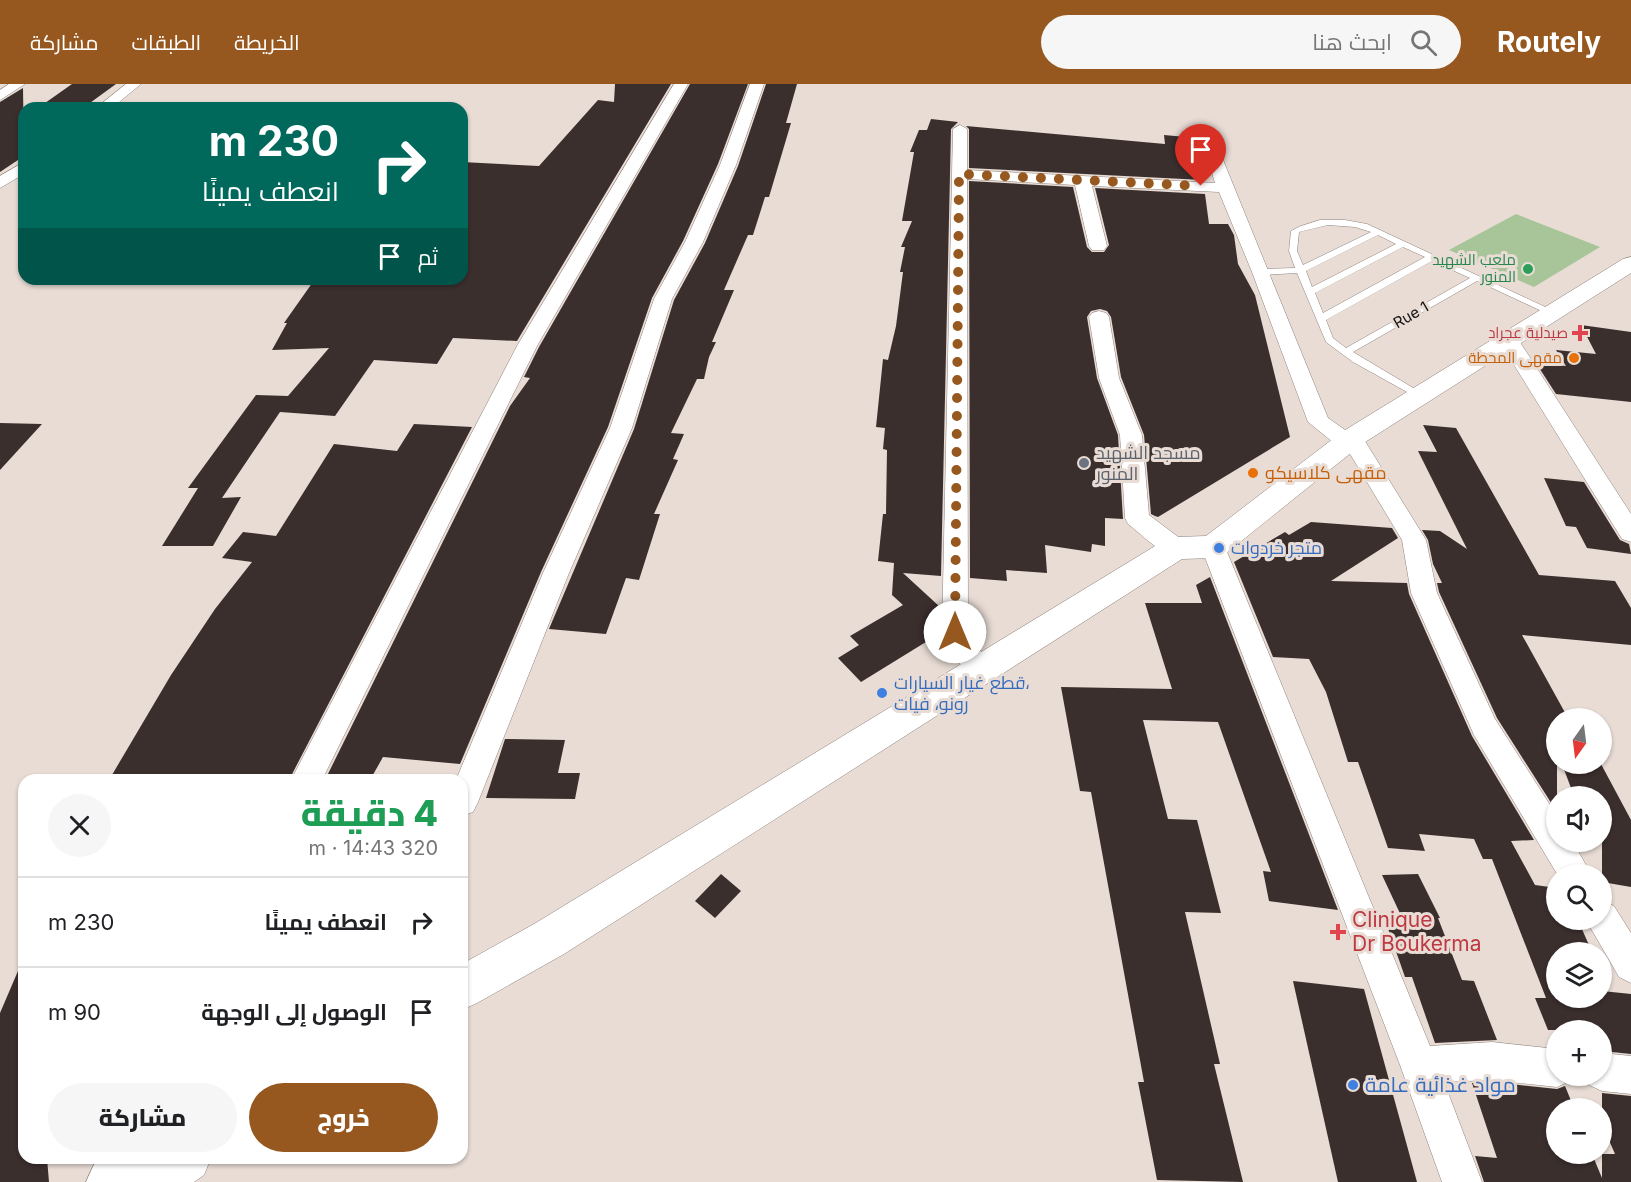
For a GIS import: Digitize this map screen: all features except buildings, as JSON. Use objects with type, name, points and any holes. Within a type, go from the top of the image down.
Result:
[{"type":"main road","points":[[468,985],[549,939],[1176,548],[1213,547],[1349,440],[1631,264]]},
{"type":"main road","points":[[151,1182],[179,1164]]},
{"type":"street","points":[[0,96],[18,84]]},
{"type":"street","points":[[111,102],[134,84]]},
{"type":"street","points":[[309,774],[527,346],[681,84]]},
{"type":"street","points":[[468,787],[556,573],[621,428],[663,299],[694,242],[758,84]]},
{"type":"street","points":[[960,129],[955,632],[979,671]]},
{"type":"street","points":[[1215,153],[1225,188],[1261,272],[1319,422],[1349,440],[1414,540],[1424,594],[1484,726],[1569,864]]},
{"type":"street","points":[[0,183],[18,171]]},
{"type":"street","points":[[959,174],[1225,188]]},
{"type":"street","points":[[1082,179],[1098,246]]},
{"type":"street","points":[[1099,317],[1109,378],[1131,435],[1137,518],[1176,548]]},
{"type":"street","points":[[1508,339],[1631,533]]},
{"type":"street","points":[[1213,547],[1419,1065],[1461,1182]]},
{"type":"street","points":[[1609,930],[1631,965]]},
{"type":"street","points":[[1419,1065],[1492,1061],[1546,1067]]},
{"type":"street","points":[[1612,1073],[1631,1075]]},
{"type":"street","points":[[106,1182],[115,1164]]},
{"type":"lane","points":[[1420,395],[1329,340],[1293,251],[1294,231],[1312,223],[1341,221],[1364,226],[1551,312]]},
{"type":"lane","points":[[1261,272],[1300,270],[1378,232]]},
{"type":"lane","points":[[1309,292],[1403,244]]},
{"type":"lane","points":[[1320,318],[1432,257]]},
{"type":"lane","name":"Rue 1","points":[[1346,352],[1476,278]]},
{"type":"green space","name":"ملعب الشهيد المنور","points":[[1516,214],[1600,247],[1534,287],[1449,250]]},
{"type":"place","name":"ملعب الشهيد المنور","points":[[1528,269]]},
{"type":"place","name":"صيدلية عجراد","points":[[1580,333]]},
{"type":"place","name":"مقهى المحطة","points":[[1574,358]]},
{"type":"place","name":"مسجد الشهيد المنور","points":[[1084,463]]},
{"type":"place","name":"مقهى كلاسيكو","points":[[1253,473]]},
{"type":"place","name":"متجر خردوات","points":[[1219,548]]},
{"type":"place","name":"قطع غيار السيارات، رونو، فيات","points":[[882,693]]},
{"type":"place","name":"Clinique Dr Boukerma","points":[[1338,932]]},
{"type":"place","name":"مواد غذائية عامة","points":[[1353,1085]]},
{"type":"route","points":[[955,632],[959,174],[1201,186]]}]
